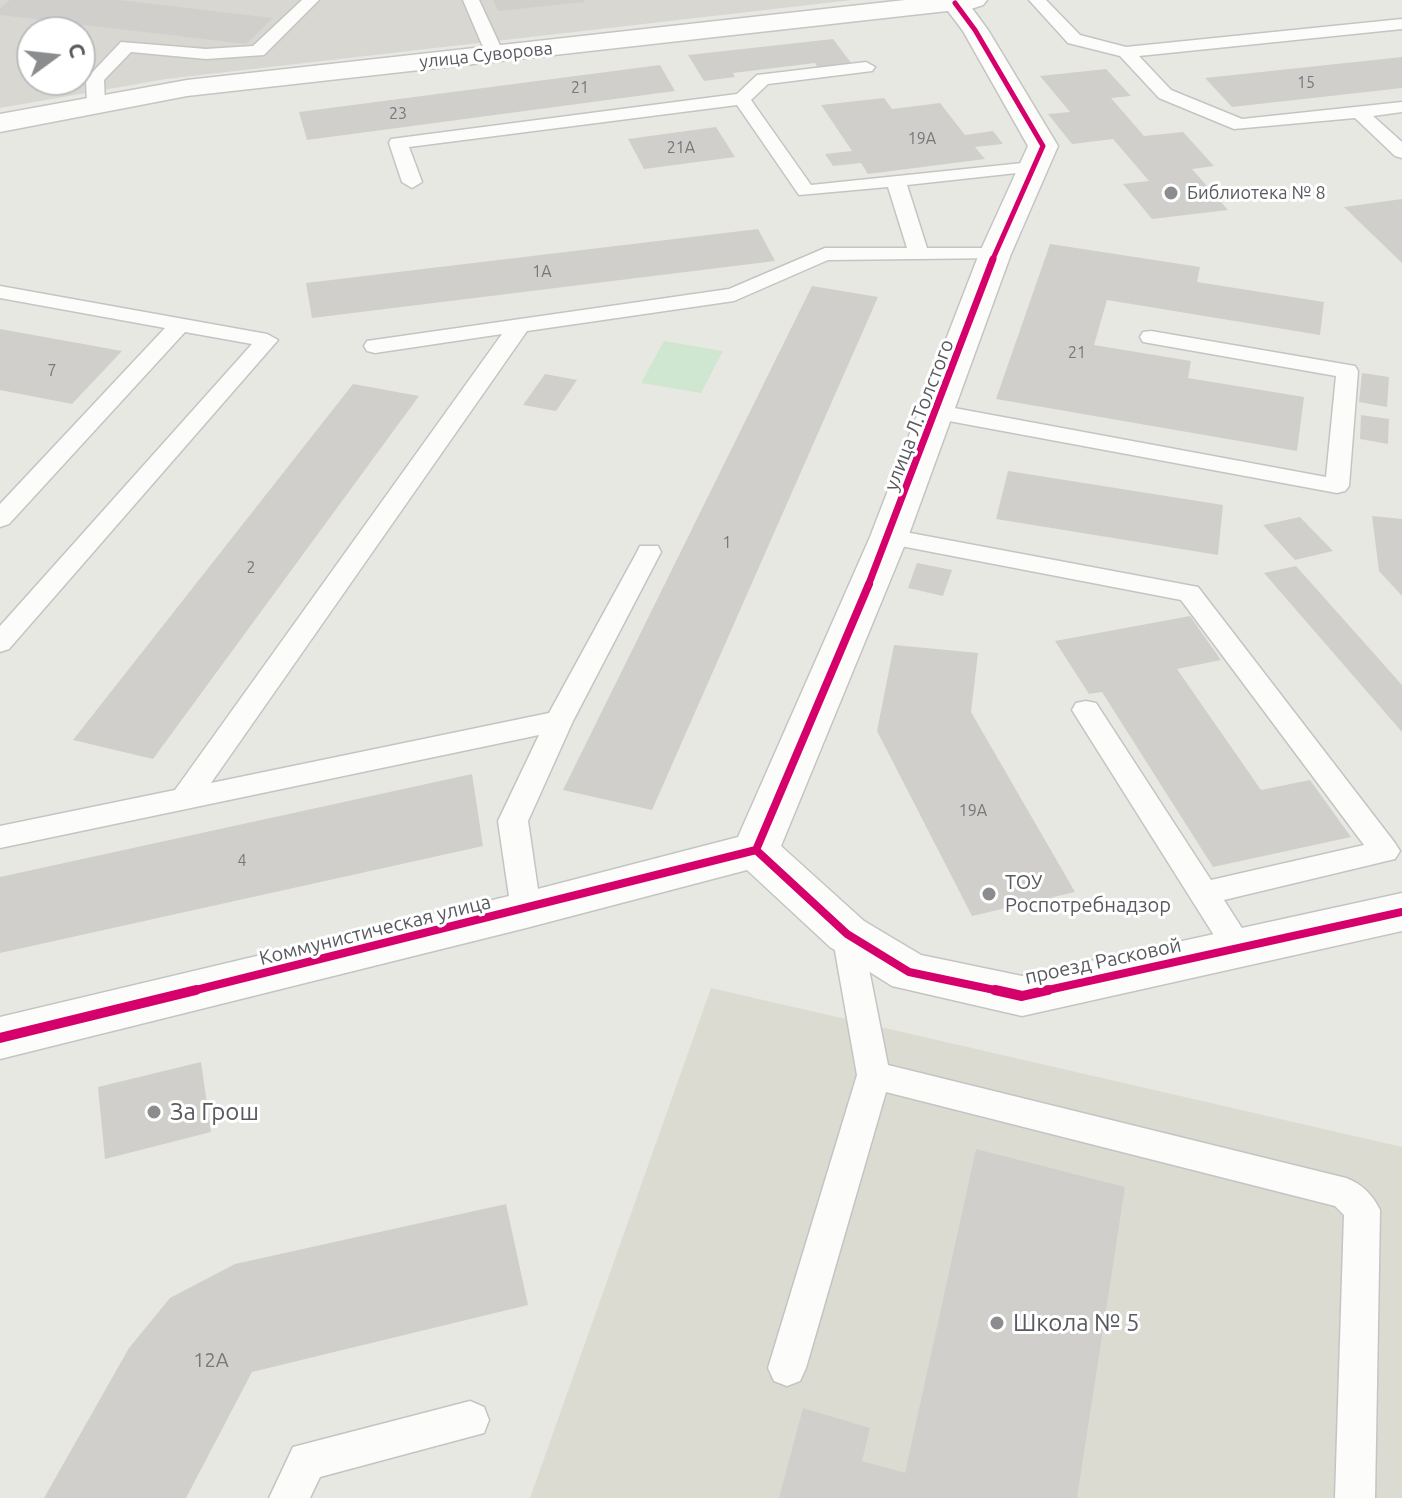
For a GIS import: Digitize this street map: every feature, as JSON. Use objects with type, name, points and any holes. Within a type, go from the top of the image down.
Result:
[{"type":"street","name":"улица Суворова","points":[[8,122],[187,88],[964,2]]},
{"type":"street","name":"улица Л.Толстого","points":[[756,850],[889,537],[995,254],[1043,146],[975,30],[964,2]]},
{"type":"street","points":[[0,151],[12,134],[8,122]]},
{"type":"street","name":"Коммунистическая улица","points":[[0,1038],[526,910],[756,850]]},
{"type":"street","name":"проезд Расковой","points":[[756,850],[847,934],[909,972],[1022,996],[1402,912]]},
{"type":"lane","points":[[96,104],[95,79],[127,46],[206,54],[258,51],[311,0]]},
{"type":"lane","points":[[471,0],[495,54]]},
{"type":"lane","points":[[1037,0],[1074,39],[1126,52],[1402,24]]},
{"type":"lane","points":[[1126,52],[1165,94],[1240,125],[1402,107]]},
{"type":"lane","points":[[412,182],[398,143],[742,99],[763,79],[866,67]]},
{"type":"lane","points":[[742,99],[806,191],[1035,165]]},
{"type":"lane","points":[[1359,112],[1402,152]]},
{"type":"lane","points":[[896,181],[919,254]]},
{"type":"lane","points":[[375,346],[734,295],[825,254],[995,254]]},
{"type":"lane","points":[[0,292],[267,340],[0,643]]},
{"type":"lane","points":[[0,519],[180,324]]},
{"type":"lane","points":[[185,798],[520,325]]},
{"type":"lane","points":[[938,412],[1337,486],[1347,371],[1151,337]]},
{"type":"lane","points":[[889,537],[1189,593],[1385,851],[1203,893]]},
{"type":"lane","points":[[526,910],[513,821],[559,721],[649,552]]},
{"type":"lane","points":[[1086,710],[1238,947]]},
{"type":"lane","points":[[0,837],[559,721]]},
{"type":"lane","points":[[787,1368],[874,1075],[847,934]]},
{"type":"lane","points":[[874,1075],[1346,1193],[1362,1210],[1355,1498]]},
{"type":"lane","points":[[289,1498],[307,1461],[470,1420]]},
{"type":"shaded area","points":[[0,0],[852,0],[166,79],[96,91],[96,16],[16,16],[16,96],[69,96],[0,108]]},
{"type":"shaded area","name":"Школа № 5","points":[[711,988],[1402,1147],[1402,1498],[530,1498]]},
{"type":"green space","points":[[664,341],[723,351],[701,393],[641,383]]},
{"type":"building","points":[[10,0],[119,0],[273,18],[246,44],[96,26],[96,16],[0,15],[0,8]]},
{"type":"building","points":[[493,0],[584,0],[584,2],[498,11]]},
{"type":"building","points":[[833,39],[852,64],[818,68],[815,63],[733,73],[735,77],[704,81],[688,55]]},
{"type":"building","points":[[1402,57],[1402,88],[1232,107],[1205,78]]},
{"type":"building","points":[[660,65],[675,91],[307,140],[299,112]]},
{"type":"building","points":[[1106,69],[1131,96],[1111,98],[1144,136],[1183,132],[1214,166],[1192,169],[1228,210],[1152,219],[1123,184],[1149,181],[1113,139],[1072,144],[1048,114],[1070,112],[1040,76]]},
{"type":"building","points":[[884,98],[892,109],[940,103],[965,135],[993,131],[1003,144],[975,147],[985,159],[868,174],[861,163],[833,166],[825,154],[852,151],[821,105]]},
{"type":"building","points":[[716,127],[735,157],[644,169],[628,139]]},
{"type":"building","points":[[1402,199],[1402,263],[1344,207]]},
{"type":"building","points":[[758,229],[775,261],[312,318],[306,283]]},
{"type":"building","points":[[1050,244],[1200,267],[1197,282],[1324,302],[1320,335],[1107,300],[1094,345],[1191,361],[1188,378],[1304,397],[1297,451],[996,399]]},
{"type":"building","points":[[812,286],[878,297],[652,810],[563,790]]},
{"type":"building","points":[[0,329],[122,351],[72,404],[0,390]]},
{"type":"building","points":[[1362,373],[1389,377],[1387,407],[1359,402]]},
{"type":"building","points":[[545,374],[577,380],[556,411],[523,405]]},
{"type":"building","points":[[353,384],[419,396],[153,759],[73,740]]},
{"type":"building","points":[[1361,415],[1389,419],[1388,444],[1360,439]]},
{"type":"building","points":[[1008,471],[1223,505],[1218,555],[996,519]]},
{"type":"building","points":[[1372,516],[1402,519],[1402,596],[1379,571]]},
{"type":"building","points":[[1300,517],[1333,551],[1295,560],[1263,525]]},
{"type":"building","points":[[917,563],[952,570],[943,596],[908,588]]},
{"type":"building","points":[[1296,566],[1402,685],[1402,732],[1264,573]]},
{"type":"building","points":[[1190,616],[1221,660],[1177,669],[1261,790],[1310,780],[1351,837],[1213,867],[1102,692],[1089,694],[1055,641]]},
{"type":"building","points":[[894,645],[978,653],[971,712],[1075,892],[972,916],[877,731]]},
{"type":"building","points":[[472,774],[483,846],[0,953],[0,877]]},
{"type":"building","points":[[201,1062],[211,1132],[105,1159],[98,1087]]},
{"type":"building","points":[[976,1149],[1125,1187],[1077,1498],[779,1498],[803,1408],[870,1428],[862,1461],[905,1473]]},
{"type":"building","points":[[506,1204],[528,1305],[252,1372],[186,1498],[44,1498],[129,1348],[170,1298],[235,1264]]},
{"type":"cycle path","points":[[756,850],[889,537],[995,254],[1043,146],[975,30],[955,3]]},
{"type":"cycle path","points":[[756,850],[847,934],[909,972],[1022,996],[1402,912]]},
{"type":"cycle path","points":[[0,1038],[526,910],[756,850]]},
{"type":"place","name":"Библиотека № 8","points":[[1171,193]]},
{"type":"place","name":"ТОУ Роспотребнадзор","points":[[989,894]]},
{"type":"place","name":"За Грош","points":[[154,1112]]},
{"type":"place","name":"Школа № 5","points":[[997,1323]]}]
